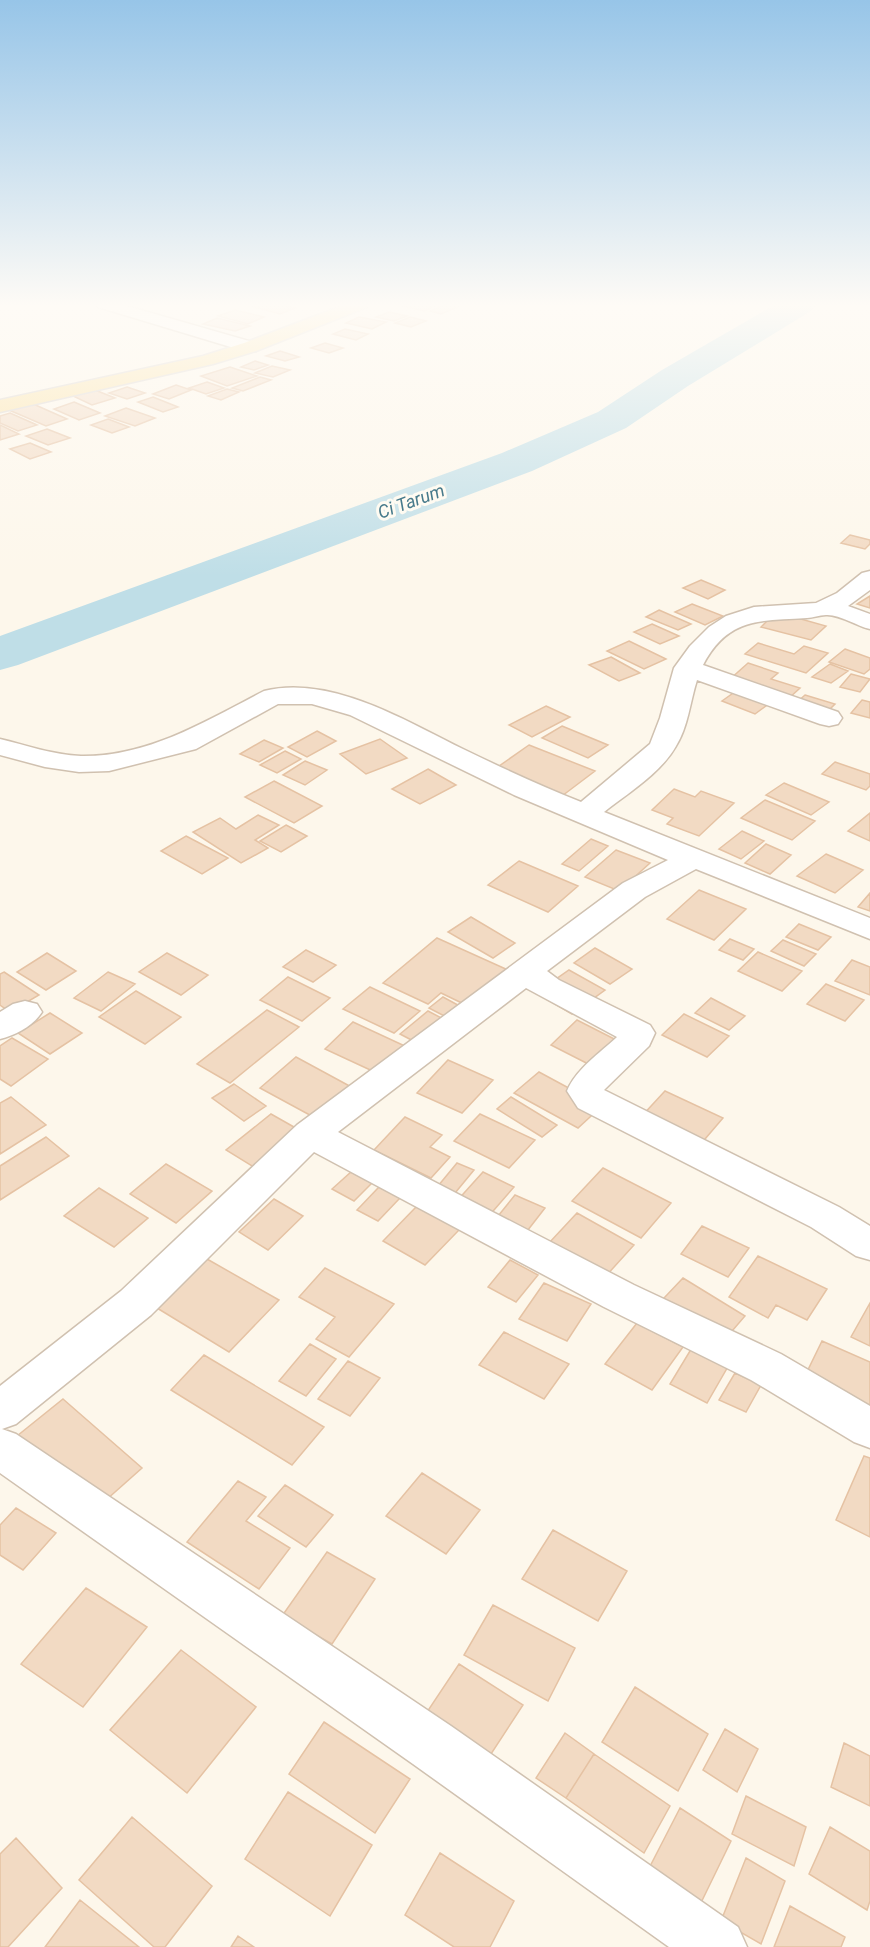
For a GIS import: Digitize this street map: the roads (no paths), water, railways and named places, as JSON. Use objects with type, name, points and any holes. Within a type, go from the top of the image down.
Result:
[{"type":"main road","points":[[0,406],[51,395]]},
{"type":"street","points":[[584,814],[662,749],[671,728],[687,668],[693,657],[709,639],[754,612],[816,610],[829,607],[854,592],[870,578]]},
{"type":"street","points":[[829,607],[870,622]]},
{"type":"street","points":[[687,668],[829,718]]},
{"type":"street","points":[[0,747],[45,759],[79,764],[109,763],[186,743],[273,696],[301,694],[359,709],[524,789],[870,929]]},
{"type":"street","points":[[0,1411],[136,1303],[310,1134],[634,890],[693,859]]},
{"type":"street","points":[[526,972],[547,987],[638,1033],[637,1038],[587,1086],[585,1091],[591,1099],[841,1226],[870,1245]]},
{"type":"street","points":[[310,1134],[619,1296],[766,1367],[870,1429]]},
{"type":"street","points":[[0,1448],[442,1752],[718,1947]]},
{"type":"waterway","name":"Ci Tarum","points":[[0,654],[517,462],[612,420],[650,395]]}]
